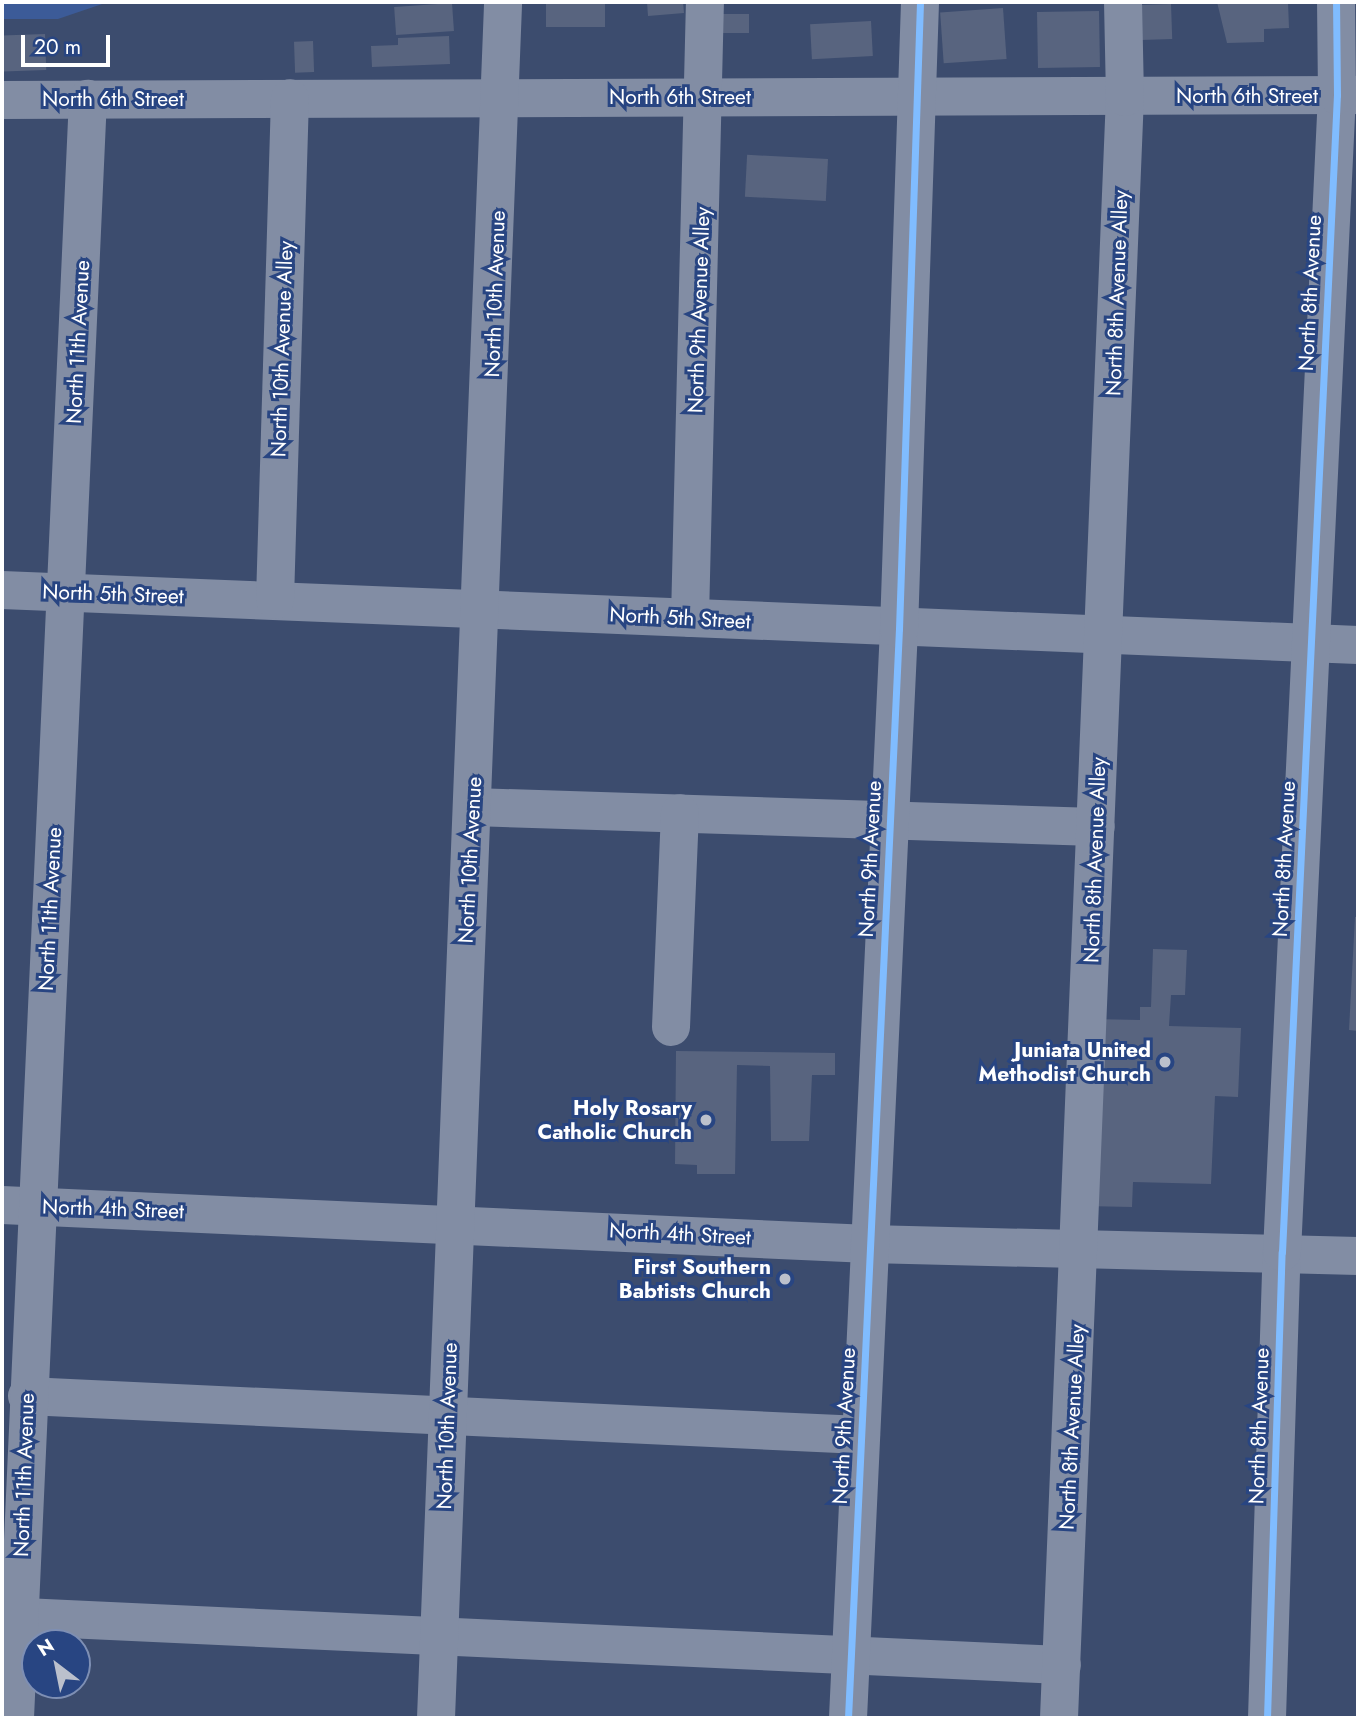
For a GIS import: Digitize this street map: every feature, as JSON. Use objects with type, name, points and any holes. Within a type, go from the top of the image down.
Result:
[{"type":"street","name":"North 10th Avenue","points":[[436,1718],[454,1221],[503,96],[503,2]]},
{"type":"street","name":"North 9th Avenue Alley","points":[[690,618],[705,2]]},
{"type":"street","name":"North 9th Avenue","points":[[848,1718],[899,629],[920,97],[920,2]]},
{"type":"street","name":"North 8th Avenue Alley","points":[[1059,1718],[1125,97],[1123,2]]},
{"type":"street","name":"North 8th Avenue","points":[[1267,1718],[1282,1252],[1312,643],[1348,95],[1336,2]]},
{"type":"street","name":"North 6th Street","points":[[2,100],[503,96],[1348,95]]},
{"type":"street","name":"North 10th Avenue Alley","points":[[275,600],[290,98]]},
{"type":"street","name":"North 11th Avenue","points":[[15,1718],[10,1616],[27,1396],[19,1205],[66,593],[89,99]]},
{"type":"street","name":"North 5th Street","points":[[2,590],[481,608],[899,629],[1358,645]]},
{"type":"street","points":[[473,807],[1096,827]]},
{"type":"street","points":[[671,1027],[680,813]]},
{"type":"street","name":"North 4th Street","points":[[19,1205],[454,1221],[869,1244],[1282,1252],[1358,1256]]},
{"type":"street","points":[[27,1396],[860,1435]]},
{"type":"street","points":[[10,1616],[439,1638],[851,1652],[1062,1665]]},
{"type":"shaded area","points":[[2,2],[108,2],[58,19],[2,19]]},
{"type":"building","points":[[546,2],[605,2],[605,27],[546,27]]},
{"type":"building","points":[[647,2],[683,2],[684,13],[648,16]]},
{"type":"building","points":[[1217,2],[1288,2],[1289,28],[1264,29],[1264,42],[1227,43]]},
{"type":"building","points":[[452,3],[454,31],[396,35],[394,7]]},
{"type":"building","points":[[1171,4],[1172,39],[1133,40],[1132,5]]},
{"type":"building","points":[[1003,8],[1007,59],[944,63],[940,12]]},
{"type":"building","points":[[1099,11],[1100,67],[1038,68],[1037,12]]},
{"type":"building","points":[[717,14],[749,14],[749,33],[717,33]]},
{"type":"building","points":[[871,21],[873,56],[812,59],[810,24]]},
{"type":"building","points":[[45,34],[46,70],[3,71],[2,36]]},
{"type":"building","points":[[449,36],[450,64],[372,67],[371,46],[398,45],[398,38]]},
{"type":"building","points":[[313,41],[314,72],[295,73],[294,42]]},
{"type":"building","points":[[747,155],[828,159],[826,201],[745,197]]},
{"type":"building","points":[[1355,917],[1358,917],[1358,1031],[1349,1030]]},
{"type":"building","name":"Juniata United Methodist Church","points":[[1153,949],[1187,950],[1185,995],[1171,995],[1169,1026],[1241,1028],[1238,1097],[1215,1096],[1211,1184],[1133,1182],[1132,1207],[1085,1206],[1092,1019],[1140,1020],[1140,1007],[1151,1007]]},
{"type":"building","name":"Holy Rosary Catholic Church","points":[[676,1051],[835,1053],[835,1075],[812,1075],[809,1141],[771,1141],[770,1066],[737,1065],[735,1174],[697,1174],[697,1165],[675,1164]]},
{"type":"cycle path","points":[[848,1718],[899,629],[920,2]]},
{"type":"cycle path","points":[[1267,1718],[1282,1252],[1337,95],[1336,2]]},
{"type":"place","name":"Juniata United Methodist Church","points":[[1165,1062]]},
{"type":"place","name":"Holy Rosary Catholic Church","points":[[706,1120]]},
{"type":"place","name":"First Southern Babtists Church","points":[[785,1279]]}]
